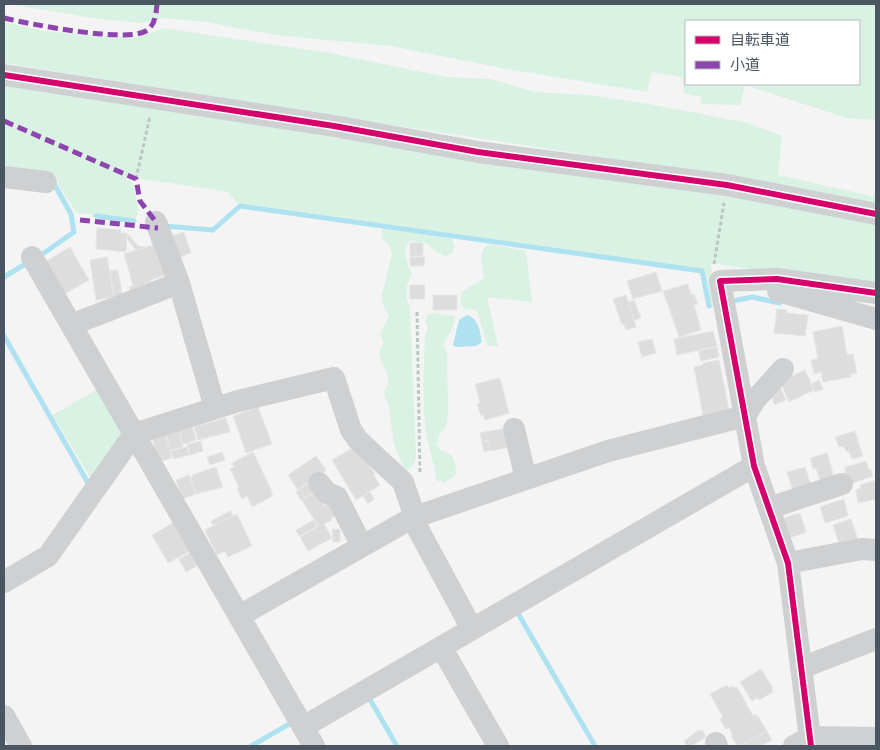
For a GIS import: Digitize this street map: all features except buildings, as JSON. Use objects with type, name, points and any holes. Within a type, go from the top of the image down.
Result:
[{"type":"street","points":[[4,75],[334,126],[478,152],[726,186],[876,214]]},
{"type":"street","points":[[4,177],[46,182]]},
{"type":"street","points":[[156,222],[179,283],[215,408]]},
{"type":"street","points":[[32,257],[314,746]]},
{"type":"street","points":[[876,293],[777,279],[720,281],[754,466],[788,563],[801,668],[805,743],[876,738]]},
{"type":"street","points":[[741,280],[876,319]]},
{"type":"street","points":[[71,325],[179,283]]},
{"type":"street","points":[[239,616],[414,518],[608,452],[745,416],[755,400],[783,369]]},
{"type":"street","points":[[4,582],[48,556],[134,434],[238,401],[334,378],[351,430],[358,440],[403,482],[414,518],[472,629]]},
{"type":"street","points":[[514,429],[526,480]]},
{"type":"street","points":[[303,727],[754,466]]},
{"type":"street","points":[[319,483],[327,493],[337,497],[362,546]]},
{"type":"street","points":[[769,508],[842,484]]},
{"type":"street","points":[[788,563],[862,549],[876,550]]},
{"type":"street","points":[[801,668],[876,639]]},
{"type":"street","points":[[440,647],[498,746]]},
{"type":"street","points":[[4,716],[21,746]]},
{"type":"path","points":[[136,179],[149,117]]},
{"type":"path","points":[[714,266],[723,206]]},
{"type":"path","points":[[417,312],[420,476]]},
{"type":"green space","points":[[9,4],[876,4],[876,120],[847,118],[745,85],[740,105],[701,104],[701,97],[684,93],[682,77],[652,72],[647,92],[502,68],[391,46],[275,35],[206,22],[164,18],[141,23],[99,19]]},
{"type":"green space","points":[[4,22],[44,31],[111,37],[139,37],[164,28],[329,53],[446,77],[490,79],[535,92],[588,95],[644,103],[748,123],[782,136],[778,175],[876,197],[876,205],[726,176],[4,63]]},
{"type":"green space","points":[[4,86],[725,194],[876,223],[876,288],[711,263],[714,307],[710,307],[702,270],[237,203],[228,192],[143,179],[125,178],[132,182],[136,197],[138,211],[135,220],[77,213],[59,186],[56,175],[4,166]]},
{"type":"green space","points":[[384,229],[451,237],[455,245],[452,253],[445,256],[435,251],[426,243],[410,241],[405,253],[412,274],[408,282],[406,295],[410,307],[416,457],[414,464],[407,471],[394,444],[388,404],[384,391],[388,385],[388,377],[379,354],[384,344],[380,333],[389,317],[382,302],[382,295],[392,254],[388,244],[382,239],[381,231]]},
{"type":"green space","points":[[488,244],[526,251],[532,302],[487,297],[498,346],[487,346],[477,310],[464,309],[460,297],[466,289],[484,277],[481,255]]},
{"type":"green space","points":[[432,313],[455,316],[454,324],[443,346],[447,352],[448,414],[446,427],[440,433],[436,444],[440,450],[449,453],[453,458],[457,474],[444,483],[436,480],[427,437],[424,408],[425,335],[428,328],[425,321],[427,316]]},
{"type":"green space","points":[[101,387],[125,429],[92,481],[53,415]]},
{"type":"water","points":[[467,315],[474,320],[480,330],[482,342],[476,346],[456,347],[453,345],[459,320]]},
{"type":"waterway","points":[[41,255],[74,232],[71,214],[53,182]]},
{"type":"waterway","points":[[164,226],[213,230],[240,206],[702,271],[709,306]]},
{"type":"waterway","points":[[96,216],[134,221]]},
{"type":"waterway","points":[[4,277],[27,263]]},
{"type":"waterway","points":[[733,301],[752,297],[780,303]]},
{"type":"waterway","points":[[4,336],[88,483]]},
{"type":"waterway","points":[[516,610],[595,746]]},
{"type":"waterway","points":[[368,696],[397,746]]},
{"type":"waterway","points":[[251,746],[291,723]]},
{"type":"marked path","points":[[4,18],[99,34],[135,34],[149,29],[154,19],[157,4]]},
{"type":"marked path","points":[[4,121],[136,179],[140,201],[156,222]]},
{"type":"marked path","points":[[80,220],[158,228]]},
{"type":"cycle path","points":[[4,75],[334,126],[478,152],[727,185],[876,214]]},
{"type":"cycle path","points":[[811,746],[788,563],[754,466],[720,281],[777,279],[876,293]]}]
